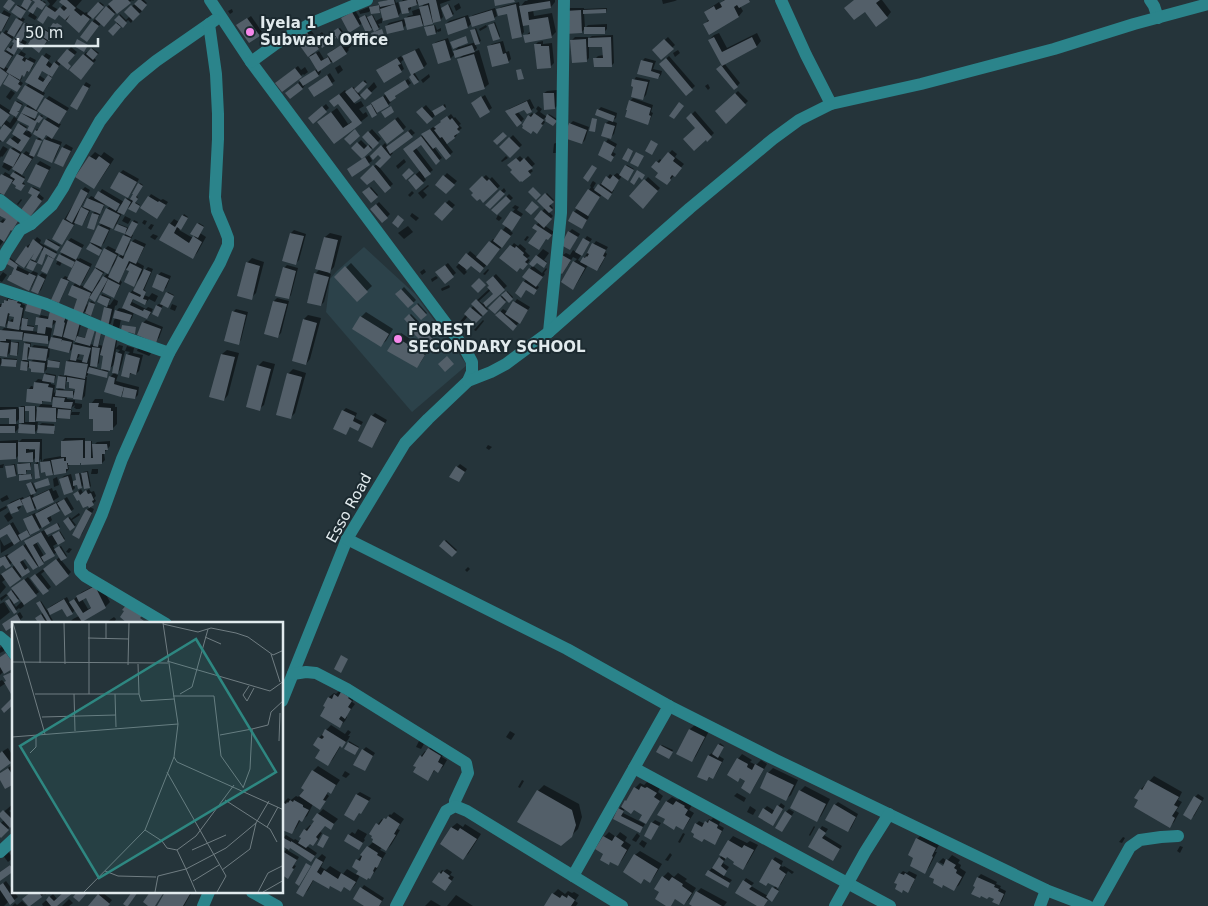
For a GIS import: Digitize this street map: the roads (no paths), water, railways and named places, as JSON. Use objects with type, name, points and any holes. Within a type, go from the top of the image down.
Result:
[{"type":"street","points":[[210,0],[250,62],[465,349],[472,362],[472,372],[468,381]]},
{"type":"street","points":[[250,62],[339,5],[367,0]]},
{"type":"street","points":[[549,332],[561,213],[564,0]]},
{"type":"street","points":[[781,0],[831,104]]},
{"type":"street","points":[[1150,0],[1158,18]]},
{"type":"street","points":[[468,381],[506,364],[549,332],[690,208],[773,139],[799,120],[831,104],[921,84],[1054,49],[1208,4]]},
{"type":"street","points":[[0,265],[20,230],[31,224],[52,205],[100,121],[130,84],[156,61],[221,16]]},
{"type":"street","points":[[163,622],[85,576],[80,571],[80,563],[102,514],[122,459],[169,353],[220,263],[228,245],[226,230],[217,210],[215,197],[218,114],[216,74],[209,24]]},
{"type":"street","points":[[0,200],[31,224]]},
{"type":"street","points":[[0,289],[46,304],[128,339],[169,353]]},
{"type":"street","name":"Esso Road","points":[[284,694],[347,539],[405,443],[468,381]]},
{"type":"street","points":[[347,539],[566,650],[669,706],[776,760],[1046,890],[1088,906]]},
{"type":"street","points":[[0,637],[12,651]]},
{"type":"street","points":[[293,674],[316,673],[347,689],[466,763],[468,773],[455,800],[455,806]]},
{"type":"street","points":[[573,876],[669,706]]},
{"type":"street","points":[[634,768],[890,906]]},
{"type":"street","points":[[396,906],[446,810],[455,806],[467,811],[622,906]]},
{"type":"street","points":[[835,906],[889,814]]},
{"type":"street","points":[[1097,906],[1130,847],[1140,840],[1178,836]]},
{"type":"street","points":[[0,852],[12,841]]},
{"type":"street","points":[[1040,906],[1046,890]]},
{"type":"street","points":[[203,906],[208,894]]},
{"type":"street","points":[[256,894],[277,906]]},
{"type":"place","name":"Iyela 1 Subward Office","points":[[250,32]]},
{"type":"place","name":"FOREST SECONDARY SCHOOL","points":[[398,339]]}]
